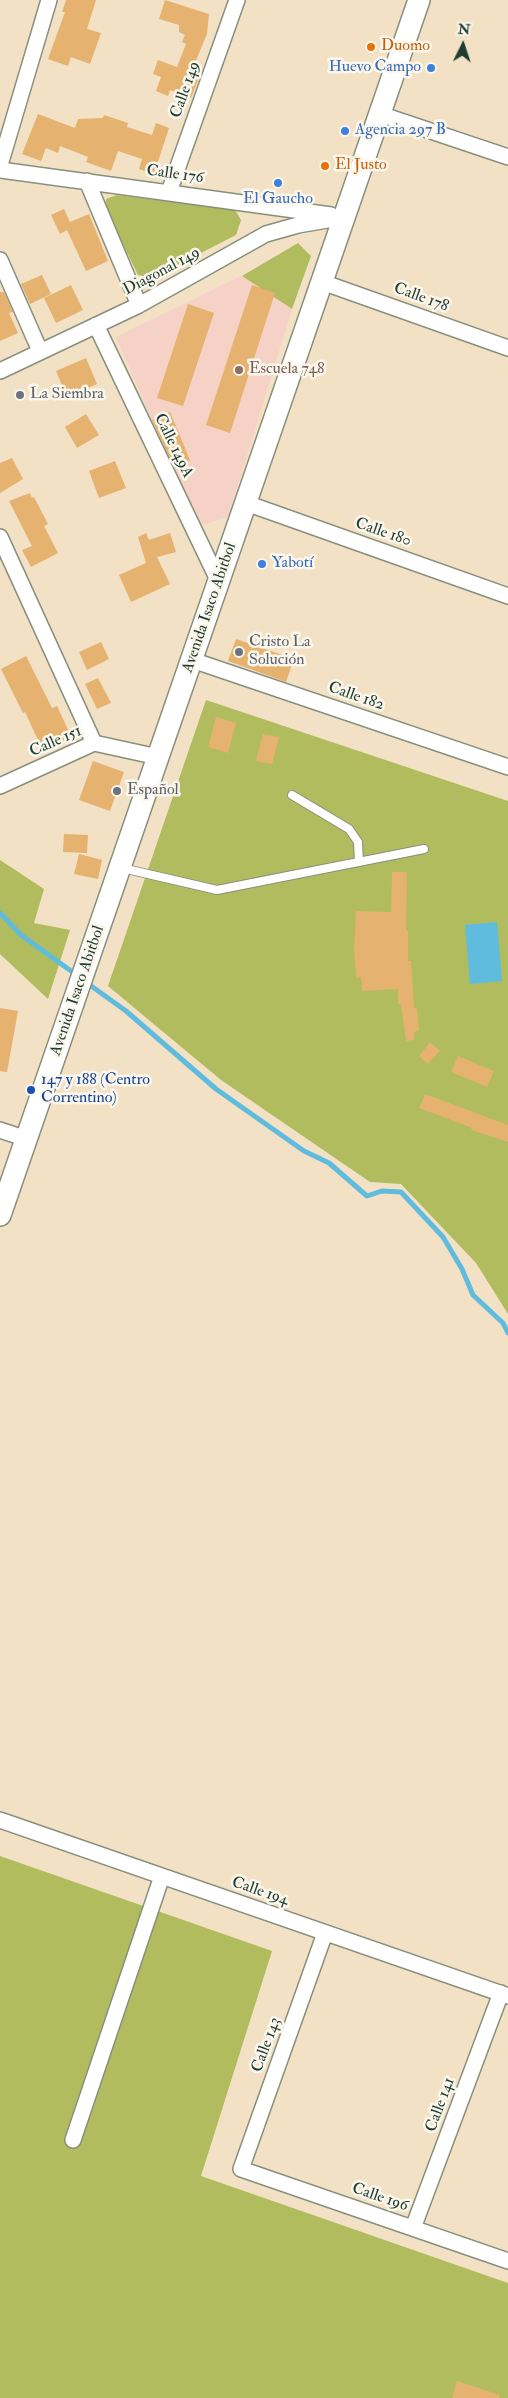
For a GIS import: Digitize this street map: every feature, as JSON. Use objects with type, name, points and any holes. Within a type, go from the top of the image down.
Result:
[{"type":"main road","name":"Avenida Isaco Abitbol","points":[[0,1216],[419,0]]},
{"type":"street","points":[[0,165],[49,0]]},
{"type":"street","name":"Calle 149","points":[[168,192],[237,0]]},
{"type":"street","points":[[380,114],[508,157]]},
{"type":"street","name":"Calle 176","points":[[0,170],[345,217]]},
{"type":"street","points":[[87,181],[139,305]]},
{"type":"street","name":"Diagonal 149","points":[[0,371],[139,305],[266,234],[298,225],[345,217]]},
{"type":"street","points":[[0,260],[40,352]]},
{"type":"street","name":"Calle 178","points":[[322,282],[508,348]]},
{"type":"street","name":"Calle 149A","points":[[96,325],[219,582]]},
{"type":"street","name":"Calle 180","points":[[246,503],[508,596]]},
{"type":"street","points":[[0,536],[94,743]]},
{"type":"street","name":"Calle 182","points":[[192,660],[508,767]]},
{"type":"street","name":"Calle 151","points":[[0,786],[94,743],[158,757]]},
{"type":"street","points":[[0,1130],[27,1139]]},
{"type":"street","name":"Calle 194","points":[[0,1820],[504,1995]]},
{"type":"street","points":[[74,2140],[162,1876]]},
{"type":"street","name":"Calle 143","points":[[241,2169],[325,1933]]},
{"type":"street","name":"Calle 141","points":[[413,2228],[504,1995]]},
{"type":"street","name":"Calle 196","points":[[241,2169],[508,2261]]},
{"type":"lane","points":[[292,795],[349,829],[358,842],[359,862]]},
{"type":"lane","points":[[120,867],[217,890],[424,849]]},
{"type":"shaded area","points":[[241,276],[292,309],[228,517],[202,525],[173,468],[116,337]]},
{"type":"green space","points":[[117,195],[235,210],[241,220],[236,235],[152,278],[138,275],[105,208],[106,199]]},
{"type":"green space","points":[[298,243],[311,256],[292,309],[242,276]]},
{"type":"green space","points":[[206,700],[508,801],[508,1314],[476,1263],[401,1184],[370,1182],[221,1080],[108,986]]},
{"type":"green space","points":[[0,860],[44,889],[34,923],[70,930],[48,999],[0,954]]},
{"type":"green space","points":[[0,1856],[272,1951],[201,2176],[508,2283],[508,2398],[0,2398]]},
{"type":"water","points":[[497,922],[502,981],[470,984],[465,925]]},
{"type":"building","points":[[66,0],[96,0],[87,29],[101,33],[90,64],[71,57],[68,66],[48,59],[65,12],[62,12]]},
{"type":"building","points":[[165,0],[209,14],[207,34],[189,77],[198,80],[191,98],[170,90],[168,96],[156,91],[161,77],[153,74],[158,60],[177,67],[186,44],[182,42],[185,35],[179,32],[179,25],[159,19]]},
{"type":"building","points":[[38,114],[75,128],[78,119],[103,118],[104,115],[128,123],[127,127],[152,135],[156,123],[169,128],[154,174],[139,169],[142,159],[118,151],[111,171],[86,162],[88,157],[60,146],[58,153],[46,148],[41,161],[22,154]]},
{"type":"building","points":[[64,209],[70,222],[89,214],[108,261],[86,271],[67,230],[60,234],[51,215]]},
{"type":"building","points":[[42,275],[51,294],[30,304],[21,284]]},
{"type":"building","points":[[71,285],[83,310],[56,323],[44,298]]},
{"type":"building","points":[[252,285],[275,293],[230,433],[206,425]]},
{"type":"building","points":[[0,292],[4,292],[13,312],[9,313],[18,333],[0,341]]},
{"type":"building","points":[[188,304],[214,313],[183,406],[157,398]]},
{"type":"building","points":[[86,358],[97,384],[67,397],[56,371]]},
{"type":"building","points":[[170,412],[190,460],[174,467],[152,420]]},
{"type":"building","points":[[86,414],[99,435],[77,448],[65,427]]},
{"type":"building","points":[[12,458],[23,479],[0,493],[0,463]]},
{"type":"building","points":[[115,461],[126,488],[99,498],[89,471]]},
{"type":"building","points":[[30,493],[48,524],[44,526],[58,553],[31,567],[22,550],[32,546],[9,501]]},
{"type":"building","points":[[146,533],[149,540],[170,533],[176,552],[157,557],[170,584],[131,602],[119,575],[146,563],[138,537]]},
{"type":"building","points":[[236,639],[294,659],[286,682],[228,661]]},
{"type":"building","points":[[101,642],[109,659],[87,670],[79,652]]},
{"type":"building","points":[[26,656],[52,708],[57,706],[72,738],[43,751],[25,712],[23,713],[1,669]]},
{"type":"building","points":[[98,678],[111,703],[97,709],[85,684]]},
{"type":"building","points":[[216,717],[236,723],[228,753],[208,747]]},
{"type":"building","points":[[263,734],[279,737],[272,764],[256,761]]},
{"type":"building","points":[[93,761],[124,772],[110,811],[79,800]]},
{"type":"building","points":[[64,834],[88,835],[87,853],[63,852]]},
{"type":"building","points":[[79,854],[102,860],[98,879],[74,874]]},
{"type":"building","points":[[392,872],[407,872],[406,931],[408,931],[408,961],[411,961],[414,1008],[417,1008],[419,1031],[414,1032],[414,1040],[406,1041],[401,1004],[398,1004],[398,989],[362,991],[361,977],[356,978],[354,949],[356,911],[391,912]]},
{"type":"building","points":[[0,1008],[18,1011],[7,1072],[0,1071]]},
{"type":"building","points":[[430,1042],[440,1051],[428,1064],[419,1056]]},
{"type":"building","points":[[458,1056],[494,1071],[487,1087],[451,1072]]},
{"type":"building","points":[[425,1094],[508,1125],[508,1142],[471,1130],[472,1128],[419,1108]]},
{"type":"building","points":[[457,2381],[500,2395],[499,2398],[452,2398]]},
{"type":"waterway","points":[[0,913],[21,935],[78,976]]},
{"type":"waterway","points":[[87,983],[126,1011],[216,1089],[304,1151],[329,1163],[367,1196],[382,1191],[401,1192],[443,1237],[462,1269],[473,1295],[503,1323],[508,1333]]},
{"type":"place","name":"Duomo","points":[[371,47]]},
{"type":"place","name":"Huevo Campo","points":[[431,68]]},
{"type":"place","name":"Agencia 297 B","points":[[345,131]]},
{"type":"place","name":"El Justo","points":[[325,166]]},
{"type":"place","name":"El Gaucho","points":[[278,183]]},
{"type":"place","name":"Escuela 748","points":[[239,370]]},
{"type":"place","name":"La Siembra","points":[[20,395]]},
{"type":"place","name":"Yabotí","points":[[262,564]]},
{"type":"place","name":"Cristo La Solución","points":[[239,652]]},
{"type":"place","name":"Español","points":[[117,791]]},
{"type":"place","name":"147 y 188 (Centro Correntino)","points":[[31,1090]]}]
